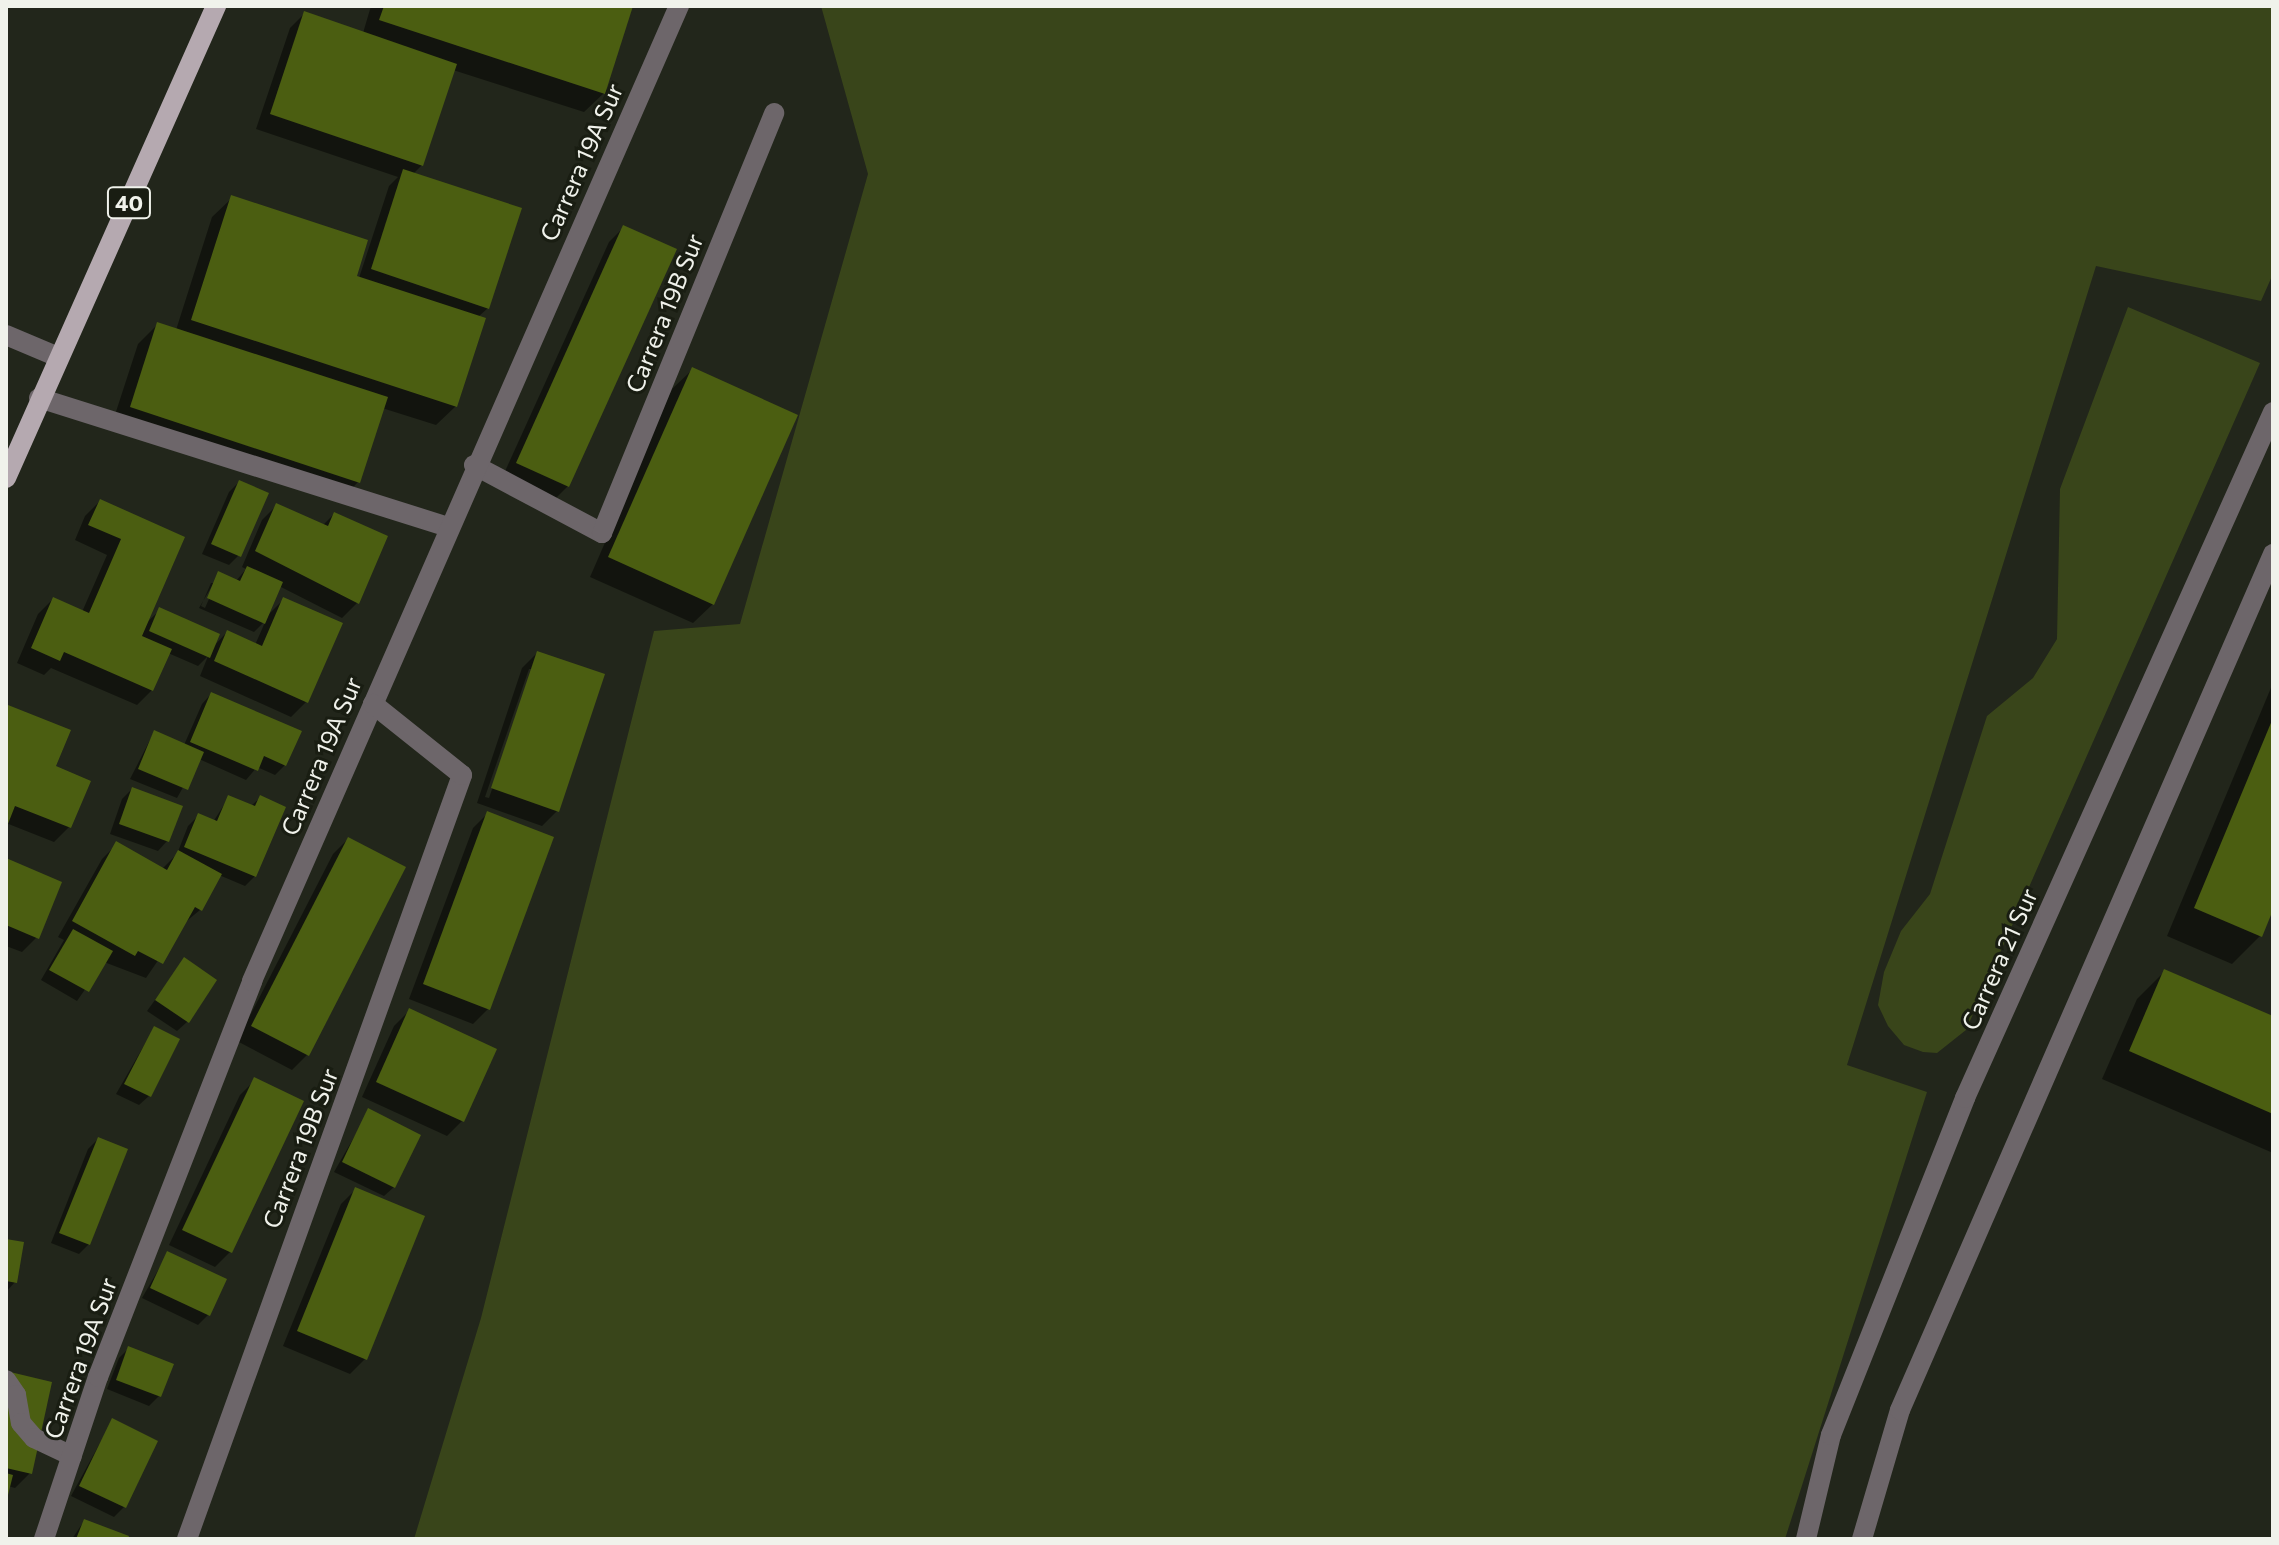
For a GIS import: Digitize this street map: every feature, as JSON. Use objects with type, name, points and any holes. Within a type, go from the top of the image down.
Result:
[{"type":"main road","name":"40","points":[[6,478],[215,7]]},
{"type":"street","name":"Carrera 19A Sur","points":[[44,1539],[72,1456],[252,981],[474,465],[679,6]]},
{"type":"street","name":"Carrera 19B Sur","points":[[474,465],[602,533],[774,113]]},
{"type":"street","points":[[6,335],[58,357]]},
{"type":"street","points":[[39,398],[448,527]]},
{"type":"street","name":"Carrera 21 Sur","points":[[1806,1539],[1831,1435],[1965,1098],[2273,412]]},
{"type":"street","points":[[1862,1539],[1900,1410],[2273,554]]},
{"type":"street","name":"Carrera 19B Sur","points":[[187,1539],[462,775],[373,704]]},
{"type":"street","points":[[6,1380],[16,1395],[21,1423],[34,1438],[72,1456]]},
{"type":"green space","points":[[821,6],[2273,6],[2273,274],[2261,301],[2096,266],[1847,1065],[1927,1092],[1785,1539],[414,1539],[481,1318],[654,631],[740,624],[868,174]]},
{"type":"green space","points":[[2128,307],[2260,363],[1966,1030],[1937,1053],[1923,1052],[1904,1045],[1888,1026],[1878,1005],[1884,972],[1901,931],[1930,894],[1987,716],[2033,678],[2057,639],[2060,489]]},
{"type":"building","points":[[384,6],[633,6],[605,94],[379,20]]},
{"type":"building","points":[[304,11],[457,64],[423,166],[270,114]]},
{"type":"building","points":[[403,169],[522,208],[489,309],[371,269]]},
{"type":"building","points":[[231,195],[368,240],[357,276],[486,318],[457,407],[191,320]]},
{"type":"building","points":[[623,225],[677,249],[569,487],[516,463]]},
{"type":"building","points":[[157,322],[388,397],[360,483],[130,407]]},
{"type":"building","points":[[692,367],[798,415],[714,605],[608,557]]},
{"type":"building","points":[[239,480],[269,493],[241,557],[211,544]]},
{"type":"building","points":[[100,499],[185,537],[142,636],[172,649],[153,691],[64,652],[60,661],[31,648],[53,597],[89,613],[121,539],[88,525]]},
{"type":"building","points":[[276,503],[328,526],[334,512],[388,536],[359,604],[255,551]]},
{"type":"building","points":[[247,566],[283,582],[265,624],[207,598],[218,571],[240,581]]},
{"type":"building","points":[[283,597],[343,623],[308,703],[214,661],[227,630],[262,646]]},
{"type":"building","points":[[159,607],[220,634],[210,658],[149,631]]},
{"type":"building","points":[[537,651],[605,674],[559,812],[491,788]]},
{"type":"building","points":[[211,692],[302,731],[286,766],[264,756],[258,771],[190,742]]},
{"type":"building","points":[[8,705],[71,730],[56,766],[91,781],[71,828],[15,806],[6,829]]},
{"type":"building","points":[[2273,718],[2273,910],[2262,937],[2194,908]]},
{"type":"building","points":[[154,730],[204,752],[188,790],[138,769]]},
{"type":"building","points":[[132,787],[183,806],[169,842],[119,824]]},
{"type":"building","points":[[228,795],[255,806],[260,795],[286,807],[256,877],[184,847],[198,813],[217,821]]},
{"type":"building","points":[[487,811],[554,837],[490,1010],[423,984]]},
{"type":"building","points":[[348,837],[406,867],[309,1056],[251,1026]]},
{"type":"building","points":[[116,841],[167,870],[178,850],[222,874],[202,911],[195,907],[163,964],[138,951],[135,956],[72,921]]},
{"type":"building","points":[[6,858],[62,882],[39,939],[6,925]]},
{"type":"building","points":[[73,929],[113,951],[89,992],[49,970]]},
{"type":"building","points":[[184,957],[217,980],[189,1023],[155,1000]]},
{"type":"building","points":[[2164,969],[2273,1016],[2273,1114],[2129,1051]]},
{"type":"building","points":[[409,1008],[497,1049],[464,1122],[376,1082]]},
{"type":"building","points":[[154,1026],[180,1039],[151,1097],[124,1084]]},
{"type":"building","points":[[254,1077],[304,1101],[232,1253],[182,1230]]},
{"type":"building","points":[[368,1108],[421,1135],[395,1188],[342,1162]]},
{"type":"building","points":[[98,1137],[128,1149],[90,1245],[59,1233]]},
{"type":"building","points":[[355,1187],[425,1216],[367,1360],[297,1331]]},
{"type":"building","points":[[6,1239],[24,1242],[17,1283],[6,1281]]},
{"type":"building","points":[[167,1251],[227,1279],[210,1316],[150,1288]]},
{"type":"building","points":[[128,1346],[174,1364],[161,1397],[116,1380]]},
{"type":"building","points":[[6,1371],[52,1382],[32,1474],[6,1468]]},
{"type":"building","points":[[112,1418],[158,1441],[126,1508],[79,1486]]},
{"type":"building","points":[[6,1473],[13,1475],[7,1499],[6,1499]]},
{"type":"building","points":[[84,1519],[129,1536],[128,1539],[76,1539]]}]
